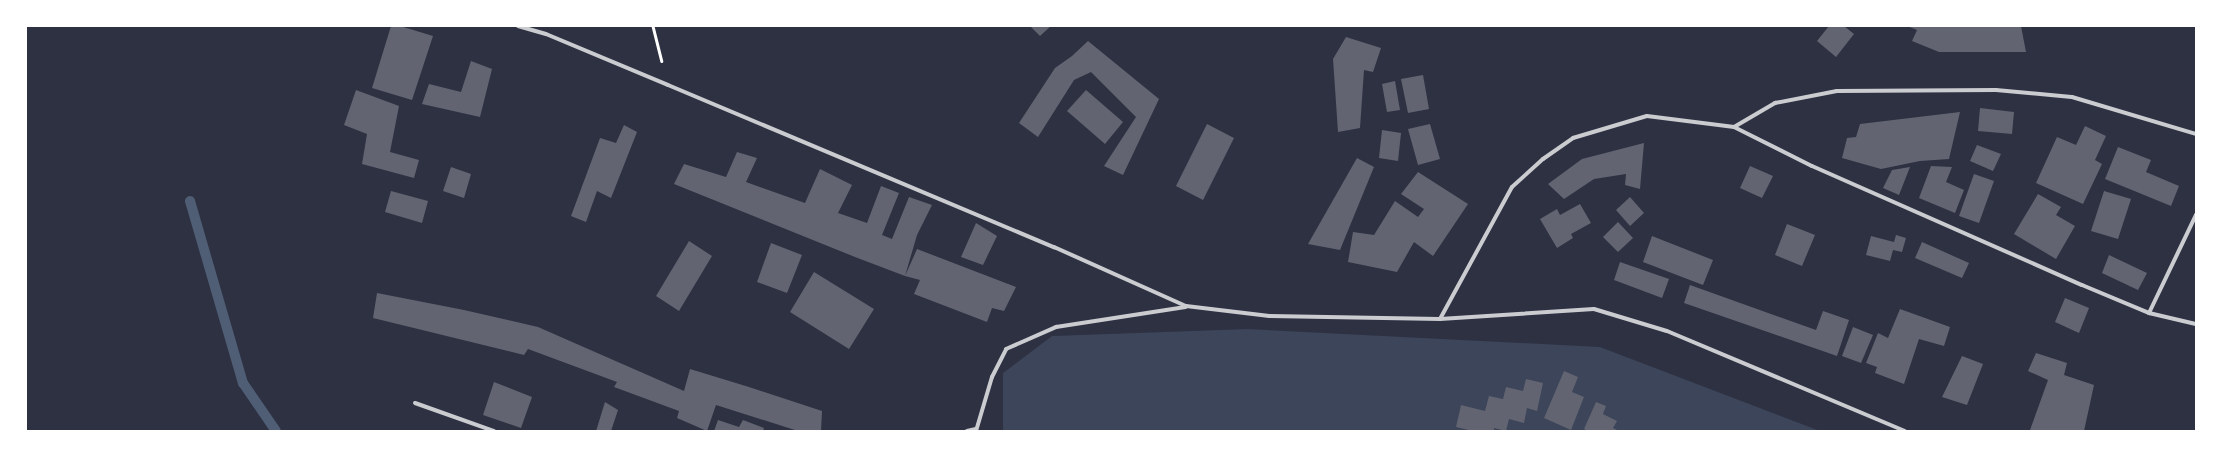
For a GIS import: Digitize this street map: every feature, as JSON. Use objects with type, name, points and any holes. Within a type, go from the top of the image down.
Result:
[{"type":"street","points":[[518,26],[546,34],[668,85],[1054,247],[1186,306]]},
{"type":"street","points":[[1734,127],[1775,104],[1837,91],[1996,90],[2072,96],[2196,134]]},
{"type":"street","points":[[1440,318],[1512,186],[1543,159],[1573,138],[1647,116],[1734,127],[1812,166],[2149,313],[2196,324]]},
{"type":"street","points":[[2149,313],[2196,215]]},
{"type":"street","points":[[967,431],[976,430],[992,377],[1006,349],[1056,327],[1186,306],[1269,316],[1440,318],[1594,309],[1667,331],[1904,431]]},
{"type":"street","points":[[415,403],[494,431]]},
{"type":"path","points":[[653,26],[668,85]]},
{"type":"shaded area","points":[[1248,329],[1600,347],[1820,431],[1003,431],[1003,373],[1052,336]]},
{"type":"building","points":[[391,26],[400,26],[433,36],[412,100],[372,88]]},
{"type":"building","points":[[1030,26],[1051,26],[1040,36]]},
{"type":"building","points":[[1829,26],[1844,26],[1854,34],[1836,57],[1817,41]]},
{"type":"building","points":[[1907,26],[2021,26],[2026,52],[1939,52],[1912,41],[1917,30]]},
{"type":"building","points":[[1346,37],[1381,48],[1373,72],[1364,70],[1360,128],[1338,132],[1333,59]]},
{"type":"building","points":[[1088,41],[1159,99],[1123,175],[1104,166],[1136,117],[1091,72],[1074,80],[1038,137],[1019,123],[1055,68],[1072,56]]},
{"type":"building","points":[[471,61],[492,69],[480,117],[422,104],[429,84],[461,92]]},
{"type":"building","points":[[1423,75],[1429,109],[1408,113],[1401,79]]},
{"type":"building","points":[[1395,81],[1400,110],[1387,112],[1382,84]]},
{"type":"building","points":[[356,90],[399,106],[390,152],[419,160],[414,178],[362,164],[367,134],[344,125]]},
{"type":"building","points":[[1086,90],[1123,122],[1105,144],[1067,111]]},
{"type":"building","points":[[1980,108],[2014,112],[2012,134],[1978,131]]},
{"type":"building","points":[[1960,112],[1949,159],[1920,161],[1881,169],[1842,158],[1847,138],[1856,137],[1860,124]]},
{"type":"building","points":[[1207,124],[1234,138],[1203,200],[1176,186]]},
{"type":"building","points":[[1430,124],[1440,159],[1418,165],[1408,129]]},
{"type":"building","points":[[624,125],[637,132],[611,198],[597,191],[586,222],[571,216],[600,138],[616,143]]},
{"type":"building","points":[[2085,126],[2106,136],[2095,160],[2102,164],[2083,204],[2036,183],[2057,137],[2076,145]]},
{"type":"building","points":[[1382,130],[1401,133],[1398,161],[1379,158]]},
{"type":"building","points":[[1644,143],[1640,189],[1625,185],[1626,174],[1594,179],[1564,199],[1548,184],[1582,159]]},
{"type":"building","points":[[1977,145],[2001,154],[1993,171],[1970,161]]},
{"type":"building","points":[[2118,147],[2151,160],[2146,172],[2179,186],[2171,206],[2105,179]]},
{"type":"building","points":[[737,152],[757,158],[746,182],[805,203],[820,169],[852,185],[838,213],[867,223],[881,186],[899,193],[882,235],[892,239],[909,197],[932,205],[917,235],[905,276],[674,184],[684,164],[726,177]]},
{"type":"building","points":[[1357,158],[1374,167],[1340,250],[1308,244]]},
{"type":"building","points":[[1750,166],[1773,176],[1762,198],[1740,188]]},
{"type":"building","points":[[1931,166],[1952,167],[1946,182],[1964,190],[1955,213],[1919,198]]},
{"type":"building","points":[[451,167],[471,174],[464,198],[443,191]]},
{"type":"building","points":[[1910,167],[1899,195],[1883,188],[1892,170]]},
{"type":"building","points":[[1418,172],[1468,204],[1433,256],[1414,242],[1397,272],[1348,262],[1353,232],[1374,235],[1395,201],[1418,217],[1424,209],[1401,194]]},
{"type":"building","points":[[1974,174],[1994,181],[1979,223],[1959,216]]},
{"type":"building","points":[[391,191],[428,201],[422,223],[385,212]]},
{"type":"building","points":[[2104,191],[2131,199],[2118,239],[2091,231]]},
{"type":"building","points":[[2038,194],[2061,207],[2056,215],[2075,226],[2056,259],[2014,234]]},
{"type":"building","points":[[1630,197],[1644,213],[1630,226],[1616,210]]},
{"type":"building","points":[[1580,204],[1591,223],[1571,234],[1573,238],[1557,248],[1540,219],[1557,209],[1560,215]]},
{"type":"building","points":[[1618,222],[1633,238],[1618,252],[1603,237]]},
{"type":"building","points":[[976,223],[997,236],[983,265],[961,257]]},
{"type":"building","points":[[1787,224],[1815,235],[1802,266],[1775,255]]},
{"type":"building","points":[[1896,235],[1906,238],[1902,252],[1893,250],[1890,261],[1866,255],[1871,236],[1894,242]]},
{"type":"building","points":[[1652,236],[1713,260],[1703,285],[1643,262]]},
{"type":"building","points":[[689,241],[712,256],[679,311],[656,296]]},
{"type":"building","points":[[1922,242],[1969,263],[1962,278],[1915,258]]},
{"type":"building","points":[[771,243],[802,255],[787,293],[757,282]]},
{"type":"building","points":[[917,249],[1016,287],[1004,311],[992,308],[987,322],[914,294],[920,280],[905,276]]},
{"type":"building","points":[[2109,255],[2147,273],[2138,290],[2102,273]]},
{"type":"building","points":[[1620,262],[1669,279],[1662,298],[1614,280]]},
{"type":"building","points":[[814,272],[874,309],[849,349],[790,312]]},
{"type":"building","points":[[1690,285],[1816,330],[1823,311],[1849,320],[1837,356],[1684,303]]},
{"type":"building","points":[[377,293],[464,310],[538,327],[684,391],[690,369],[749,387],[822,411],[821,431],[798,431],[716,405],[707,431],[677,418],[679,411],[614,387],[617,382],[528,349],[524,355],[373,318]]},
{"type":"building","points":[[2065,298],[2089,308],[2079,333],[2055,322]]},
{"type":"building","points":[[1900,309],[1950,327],[1944,346],[1919,339],[1904,384],[1875,373],[1877,367],[1866,363],[1878,333],[1888,338]]},
{"type":"building","points":[[1853,327],[1873,335],[1861,363],[1842,356]]},
{"type":"building","points":[[2036,353],[2067,363],[2064,375],[2094,385],[2084,431],[2030,430],[2048,380],[2028,371]]},
{"type":"building","points":[[1962,356],[1983,364],[1967,405],[1942,397]]},
{"type":"building","points":[[1564,371],[1578,377],[1572,392],[1584,397],[1571,430],[1544,418]]},
{"type":"building","points":[[1526,379],[1543,383],[1537,411],[1527,408],[1524,423],[1509,419],[1506,431],[1494,428],[1494,431],[1473,431],[1456,427],[1461,405],[1485,411],[1489,396],[1503,399],[1506,387],[1523,391]]},
{"type":"building","points":[[494,382],[532,397],[521,428],[483,415]]},
{"type":"building","points":[[605,402],[618,410],[611,431],[596,431]]},
{"type":"building","points":[[1596,402],[1606,406],[1603,414],[1617,421],[1613,428],[1619,431],[1588,431],[1584,429]]},
{"type":"building","points":[[718,420],[739,427],[743,420],[764,428],[763,431],[714,431]]},
{"type":"waterway","points":[[190,201],[243,383],[276,431]]}]
